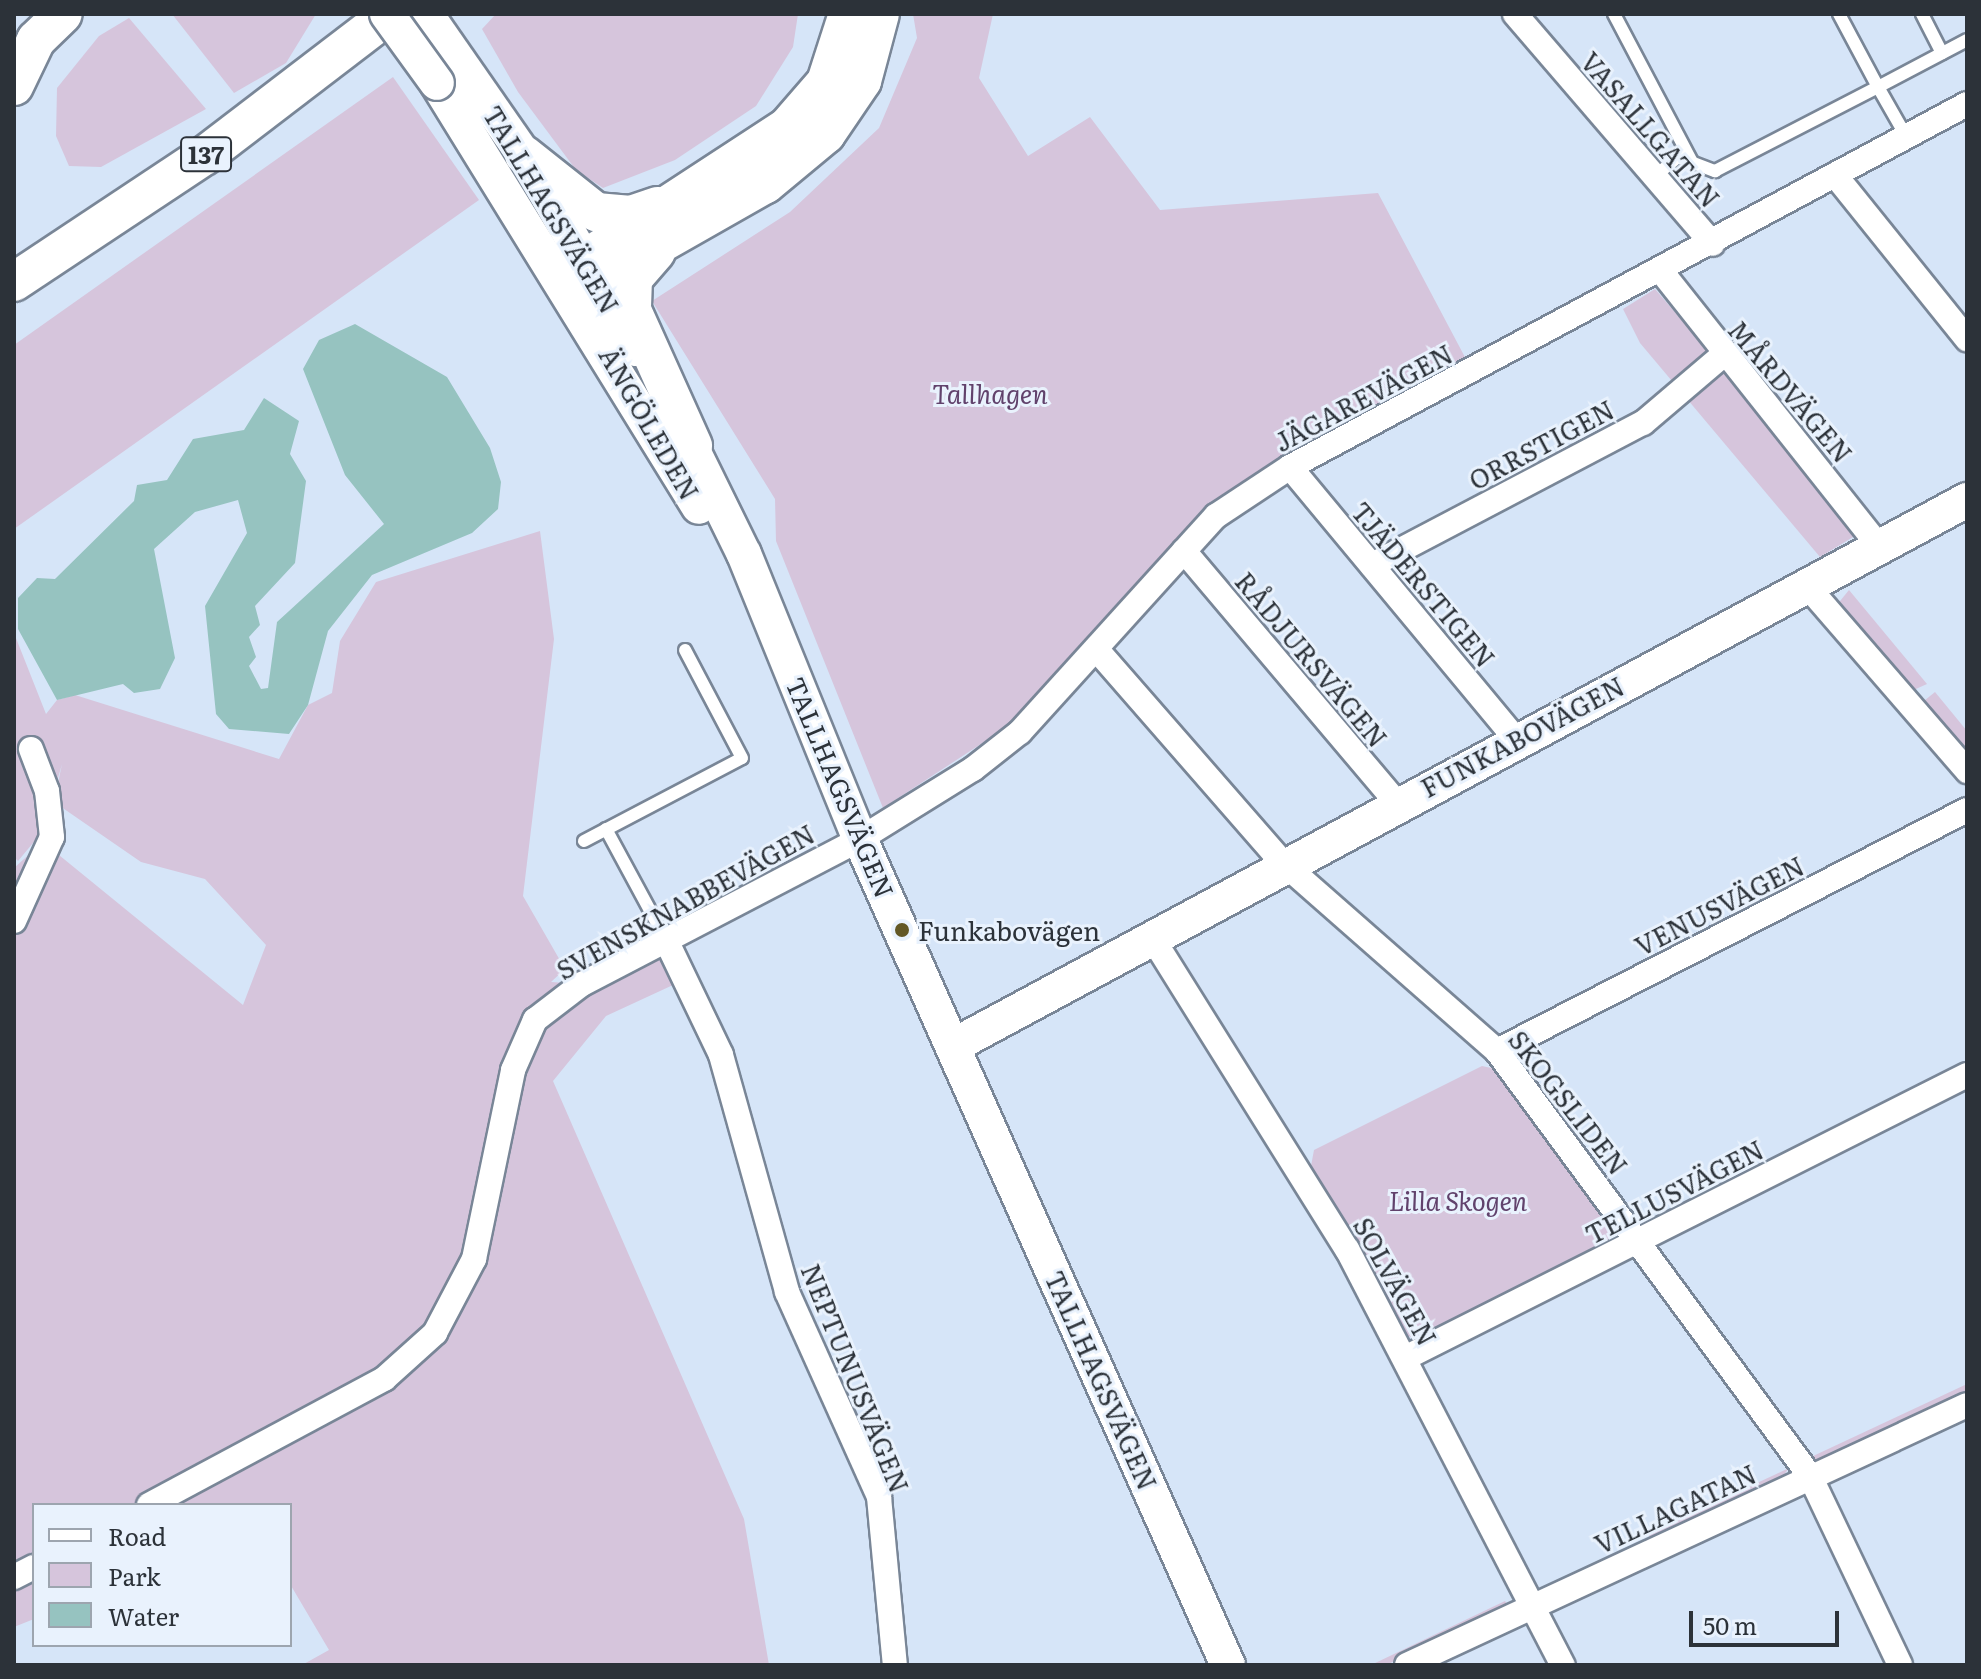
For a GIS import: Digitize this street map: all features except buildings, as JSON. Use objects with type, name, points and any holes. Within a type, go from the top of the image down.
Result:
[{"type":"main road","points":[[14,86],[36,40],[63,14]]},
{"type":"main road","name":"ÄNGÖLEDEN","points":[[388,14],[451,74]]},
{"type":"main road","name":"137","points":[[14,282],[168,181],[388,14]]},
{"type":"main road","name":"ÄNGÖLEDEN","points":[[426,14],[451,74],[577,277],[812,724]]},
{"type":"main road","points":[[577,277],[686,194],[766,144],[807,106],[836,63],[848,14]]},
{"type":"main road","points":[[577,277],[677,236],[766,184],[826,134],[862,81],[880,14]]},
{"type":"main road","name":"TALLHAGSVÄGEN","points":[[451,74],[524,155],[577,277],[693,446],[860,839],[1228,1665]]},
{"type":"main road","points":[[524,155],[573,200],[604,214],[631,215],[686,194]]},
{"type":"main road","points":[[677,236],[639,268],[630,298],[693,446]]},
{"type":"main road","name":"FUNKABOVÄGEN","points":[[953,1046],[1515,738],[1967,500]]},
{"type":"street","name":"VASALLGATAN","points":[[1515,14],[1713,244]]},
{"type":"street","name":"JÄGAREVÄGEN","points":[[860,839],[1020,732],[1216,516],[1290,467],[1713,244],[1967,104]]},
{"type":"street","points":[[1835,175],[1967,339]]},
{"type":"street","name":"MÅRDVÄGEN","points":[[1661,271],[1879,546]]},
{"type":"street","name":"ORRSTIGEN","points":[[1372,565],[1643,423],[1724,354]]},
{"type":"street","name":"TJÄDERSTIGEN","points":[[1290,467],[1515,738]]},
{"type":"street","name":"RÅDJURSVÄGEN","points":[[1184,551],[1397,803]]},
{"type":"street","points":[[1807,586],[1967,771]]},
{"type":"street","name":"SKOGSLIDEN","points":[[1097,650],[1283,863],[1497,1051],[1810,1476],[1900,1665]]},
{"type":"street","points":[[14,921],[52,837],[47,791],[31,749]]},
{"type":"street","name":"VENUSVÄGEN","points":[[1497,1051],[1967,810]]},
{"type":"street","name":"SVENSKNABBEVÄGEN","points":[[153,1503],[384,1379],[435,1333],[474,1259],[510,1082],[535,1020],[582,984],[860,839]]},
{"type":"street","name":"SOLVÄGEN","points":[[1153,939],[1292,1156],[1407,1357],[1563,1665]]},
{"type":"street","name":"NEPTUNUSVÄGEN","points":[[666,940],[721,1055],[787,1292],[879,1497],[895,1665]]},
{"type":"street","name":"TELLUSVÄGEN","points":[[1407,1357],[1967,1075]]},
{"type":"street","name":"VILLAGATAN","points":[[1407,1665],[1967,1405]]},
{"type":"street","points":[[14,1577],[32,1568]]},
{"type":"lane","points":[[1614,14],[1692,162]]},
{"type":"lane","points":[[1839,14],[1906,136]]},
{"type":"lane","points":[[1922,14],[1942,53]]},
{"type":"lane","points":[[1654,177],[1678,157],[1715,171],[1967,40]]},
{"type":"lane","points":[[584,841],[742,758],[685,650]]},
{"type":"lane","points":[[606,829],[666,940]]},
{"type":"green space","points":[[172,14],[316,14],[286,63],[234,93]]},
{"type":"green space","points":[[496,14],[798,14],[793,47],[756,106],[675,160],[603,188],[576,170],[518,92],[482,29]]},
{"type":"green space","name":"Tallhagen","points":[[913,14],[993,14],[979,78],[1028,156],[1090,117],[1160,210],[1378,193],[1467,361],[1282,460],[1013,723],[883,808],[776,541],[775,499],[652,301],[790,212],[879,128],[917,38]]},
{"type":"green space","points":[[129,18],[206,109],[101,167],[69,166],[56,136],[57,88],[99,36]]},
{"type":"green space","points":[[393,77],[479,200],[14,529],[14,345]]},
{"type":"green space","points":[[1655,289],[1863,531],[1820,557],[1640,343],[1623,309]]},
{"type":"green space","points":[[540,531],[554,639],[523,896],[565,969],[551,982],[582,984],[666,940],[686,979],[606,1016],[553,1081],[744,1519],[769,1665],[302,1665],[329,1650],[292,1587],[292,1503],[32,1503],[32,1620],[14,1627],[14,868],[43,842],[243,1005],[266,945],[205,879],[141,862],[54,802],[62,764],[43,831],[18,861],[14,857],[14,633],[46,714],[57,700],[75,695],[279,759],[308,705],[332,693],[340,641],[376,582]]},
{"type":"green space","points":[[1849,590],[1927,684],[1909,692],[1836,606]]},
{"type":"green space","points":[[1935,692],[1967,731],[1967,762],[1919,705]]},
{"type":"green space","name":"Lilla Skogen","points":[[1482,1066],[1496,1069],[1616,1218],[1617,1243],[1420,1341],[1408,1336],[1311,1166],[1314,1150]]},
{"type":"green space","points":[[1967,1384],[1967,1394],[1823,1464],[1811,1457]]},
{"type":"green space","points":[[1789,1468],[1781,1479],[1651,1539],[1648,1534]]},
{"type":"green space","points":[[1505,1601],[1509,1607],[1386,1665],[1371,1665]]},
{"type":"water","points":[[355,324],[447,377],[490,448],[501,482],[498,509],[472,533],[372,575],[328,631],[308,705],[289,734],[229,729],[216,714],[205,606],[247,533],[238,500],[195,512],[154,549],[175,658],[160,689],[134,693],[123,684],[57,700],[18,629],[18,598],[37,578],[55,579],[134,501],[137,485],[167,480],[193,439],[244,430],[264,398],[299,421],[290,454],[306,481],[295,563],[255,606],[260,625],[249,637],[256,657],[249,666],[261,689],[268,688],[277,622],[384,524],[345,475],[303,369],[319,340]]},
{"type":"place","name":"Funkabovägen","points":[[902,930]]}]
